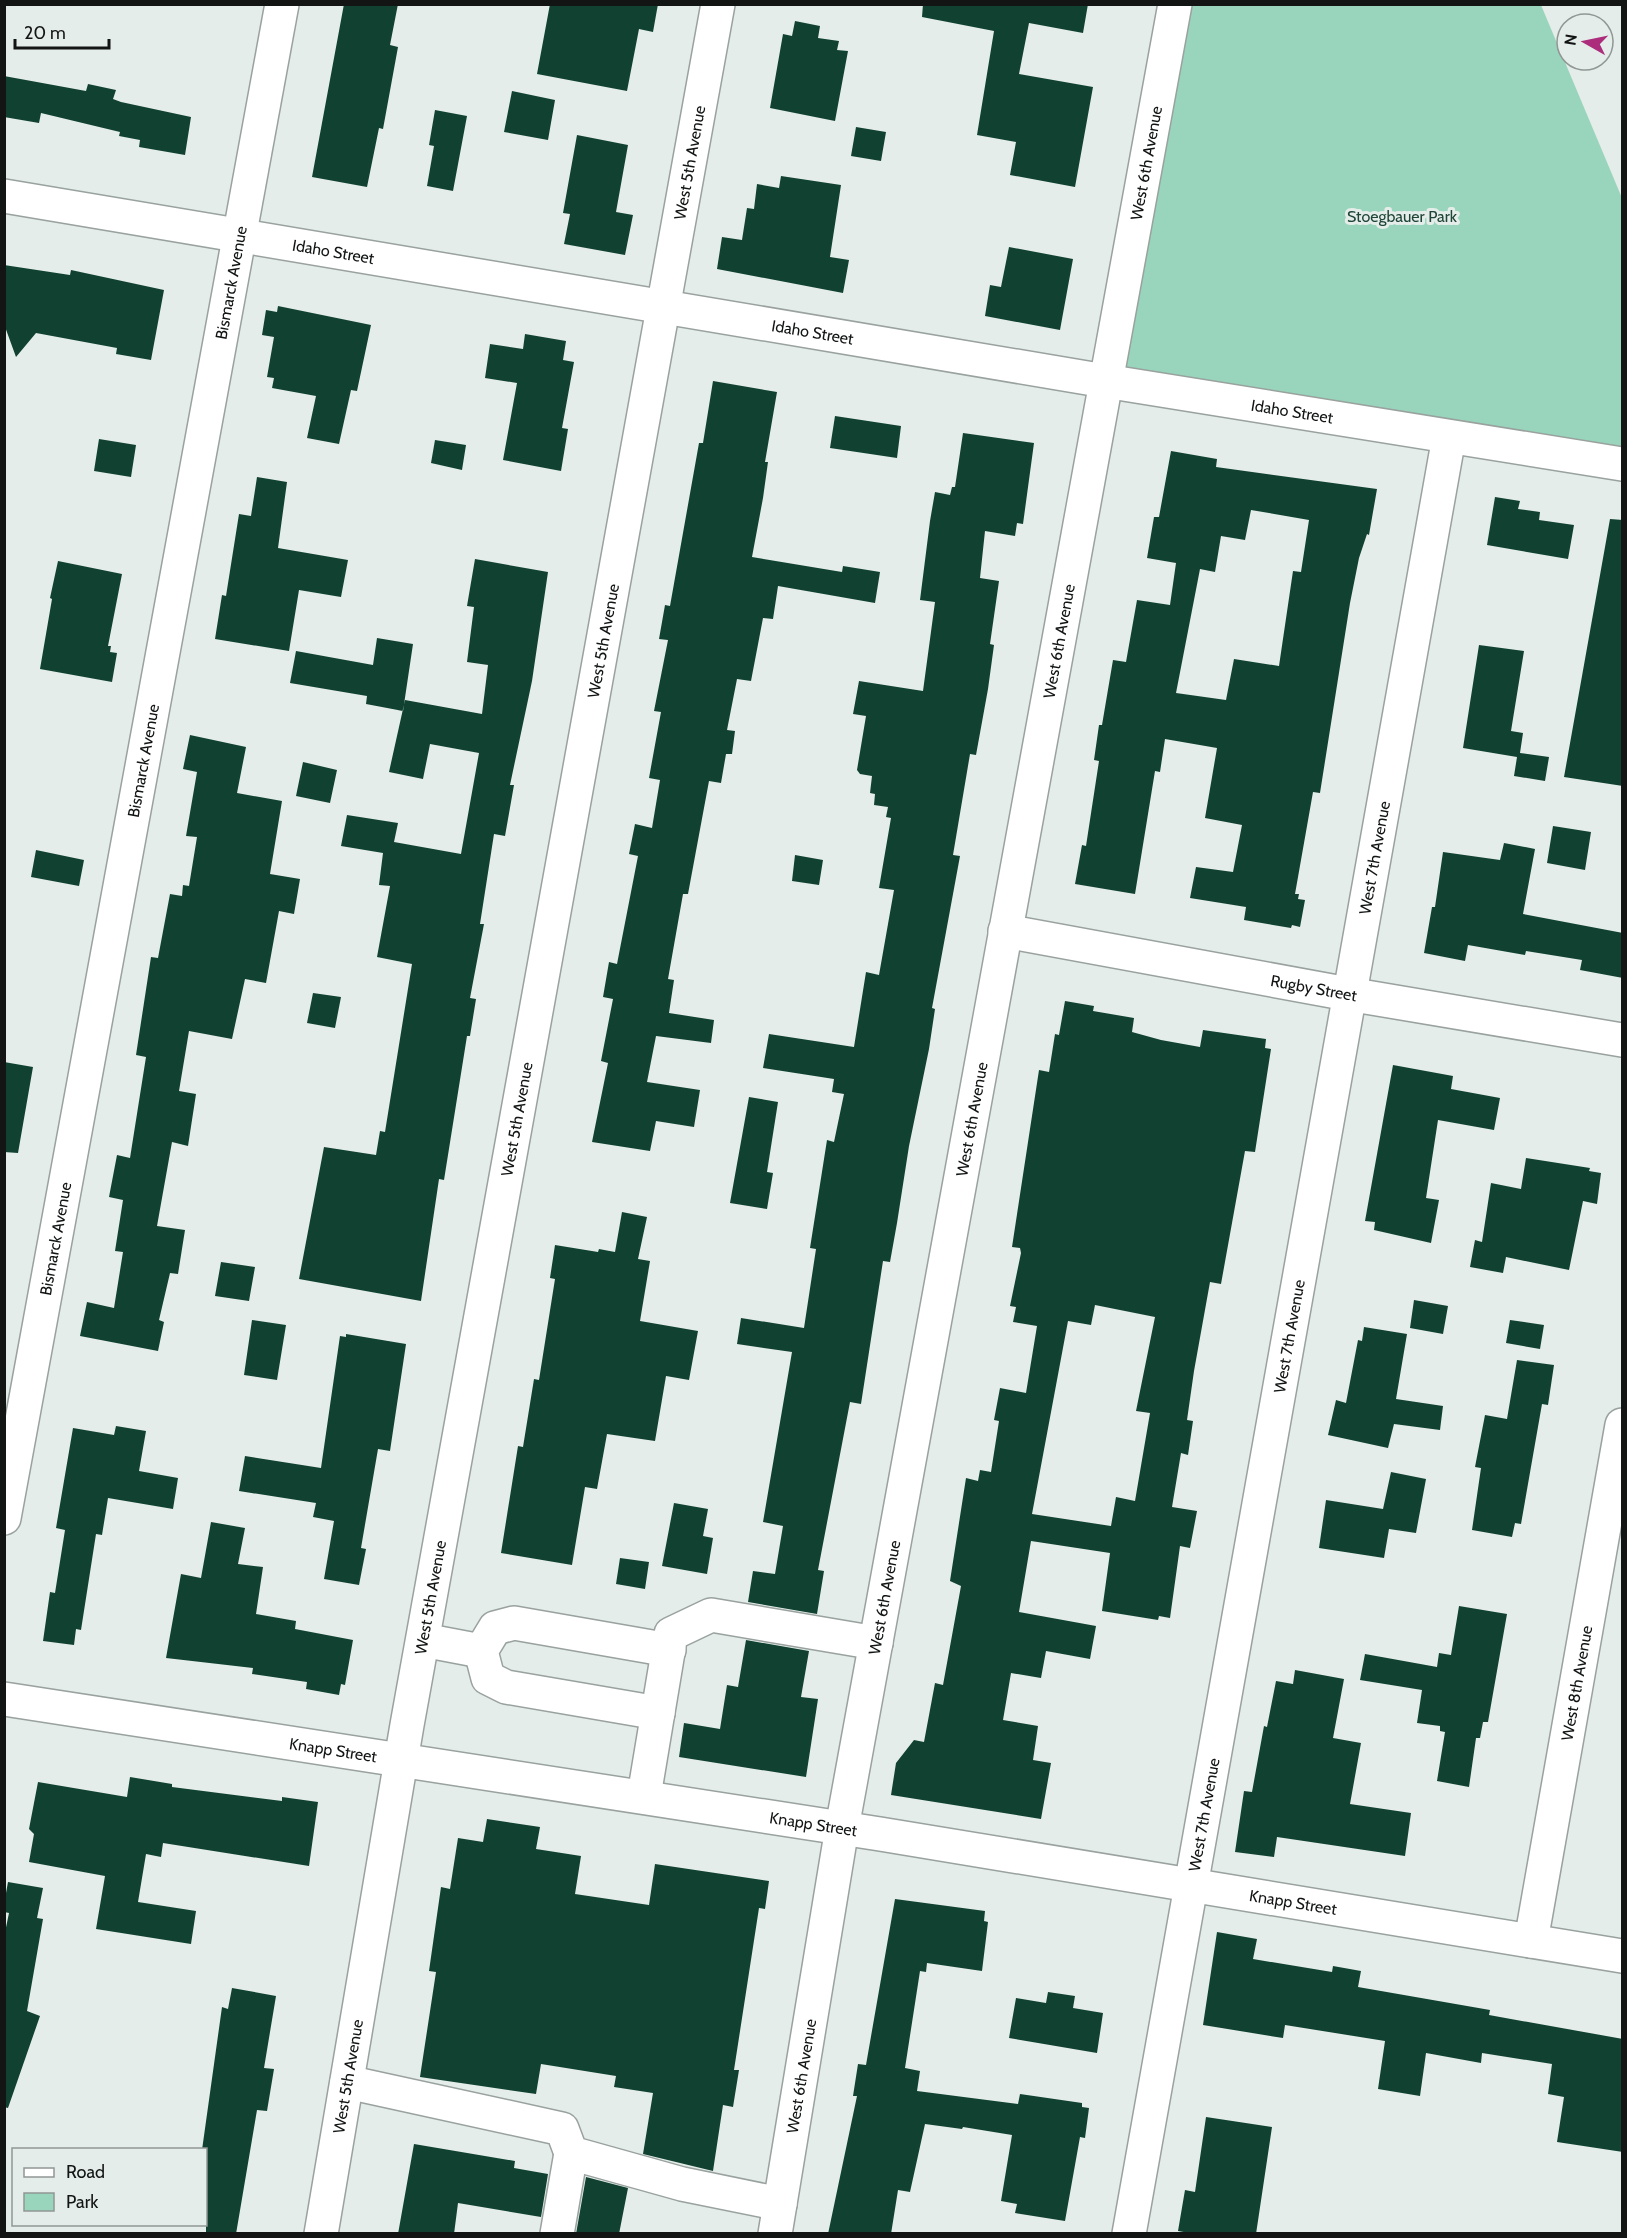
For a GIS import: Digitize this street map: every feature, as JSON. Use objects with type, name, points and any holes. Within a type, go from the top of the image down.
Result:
[{"type":"street","name":"Bismarck Avenue","points":[[4,1518],[282,4]]},
{"type":"street","name":"West 5th Avenue","points":[[321,2234],[401,1758],[718,4]]},
{"type":"street","name":"West 6th Avenue","points":[[777,2219],[842,1828],[1175,4]]},
{"type":"street","name":"Idaho Street","points":[[4,196],[1105,381],[1623,464]]},
{"type":"street","name":"West 7th Avenue","points":[[1128,2234],[1449,437]]},
{"type":"street","name":"Rugby Street","points":[[1005,931],[1348,994],[1623,1040]]},
{"type":"street","name":"West 8th Avenue","points":[[1531,1941],[1623,1425]]},
{"type":"street","points":[[644,1796],[671,1635],[711,1615],[876,1643]]},
{"type":"street","points":[[658,1713],[506,1687],[488,1678],[482,1651],[495,1628],[514,1623],[669,1650]]},
{"type":"street","points":[[423,1640],[482,1651]]},
{"type":"street","name":"Knapp Street","points":[[4,1699],[644,1796],[1623,1956]]},
{"type":"street","points":[[347,2082],[562,2129],[571,2153],[557,2234]]},
{"type":"street","points":[[571,2153],[682,2184],[777,2219]]},
{"type":"green space","name":"Stoegbauer Park","points":[[1175,5],[1541,5],[1555,38],[1555,72],[1569,72],[1622,198],[1622,464],[1105,381]]},
{"type":"building","points":[[344,4],[398,4],[390,45],[398,47],[383,129],[379,128],[367,187],[312,177]]},
{"type":"building","points":[[550,4],[658,4],[653,32],[639,29],[627,91],[537,74]]},
{"type":"building","points":[[923,4],[1088,4],[1083,33],[1029,23],[1019,74],[1093,87],[1075,187],[1010,175],[1016,142],[977,135],[994,31],[922,17]]},
{"type":"building","points":[[795,21],[820,26],[818,38],[839,41],[837,50],[848,51],[835,121],[770,108],[783,34],[792,36]]},
{"type":"building","points":[[4,76],[86,91],[88,84],[116,90],[113,99],[121,102],[191,117],[185,155],[139,147],[140,140],[119,136],[120,132],[41,113],[39,123],[4,117]]},
{"type":"building","points":[[512,91],[555,100],[548,140],[504,132]]},
{"type":"building","points":[[435,110],[467,116],[453,191],[427,186],[434,146],[429,145]]},
{"type":"building","points":[[856,127],[886,132],[881,161],[851,156]]},
{"type":"building","points":[[577,135],[628,145],[616,212],[633,215],[625,255],[564,244],[570,214],[563,213]]},
{"type":"building","points":[[781,176],[841,185],[830,257],[849,260],[843,293],[717,269],[722,237],[742,240],[747,208],[754,209],[757,184],[779,188]]},
{"type":"building","points":[[1009,247],[1073,259],[1060,330],[985,316],[990,285],[1001,287]]},
{"type":"building","points":[[4,265],[70,275],[71,270],[164,290],[151,360],[116,354],[117,348],[36,333],[16,357],[4,324]]},
{"type":"building","points":[[278,306],[371,325],[357,391],[351,390],[339,444],[307,438],[316,396],[272,388],[274,378],[267,377],[274,337],[262,335],[266,310],[277,312]]},
{"type":"building","points":[[525,334],[566,341],[563,360],[574,362],[562,428],[568,429],[561,471],[503,460],[517,383],[485,378],[490,344],[523,349]]},
{"type":"building","points":[[713,381],[777,392],[765,462],[768,462],[763,498],[752,557],[842,572],[843,566],[880,572],[875,603],[778,586],[773,619],[763,618],[751,681],[737,679],[727,730],[735,731],[732,754],[726,754],[721,783],[709,781],[688,894],[683,894],[668,979],[674,980],[669,1013],[714,1020],[711,1043],[656,1036],[647,1082],[700,1090],[694,1127],[656,1121],[650,1151],[592,1142],[608,1063],[601,1061],[613,999],[603,997],[609,962],[617,964],[638,856],[629,854],[635,824],[652,828],[660,780],[649,778],[661,712],[654,711],[668,640],[659,639],[665,605],[670,606],[699,443],[703,443]]},
{"type":"building","points":[[835,416],[901,426],[897,458],[830,448]]},
{"type":"building","points":[[963,433],[1034,443],[1023,524],[1017,523],[1015,536],[985,531],[980,578],[999,581],[990,644],[994,645],[988,689],[976,755],[970,754],[953,855],[960,856],[932,1008],[935,1009],[929,1049],[909,1146],[890,1262],[883,1261],[861,1404],[850,1402],[818,1570],[824,1571],[817,1614],[748,1602],[753,1571],[775,1574],[783,1526],[763,1522],[792,1352],[737,1344],[741,1318],[804,1328],[816,1249],[810,1248],[827,1140],[834,1142],[844,1094],[832,1092],[834,1079],[763,1068],[769,1034],[854,1047],[866,972],[879,975],[894,890],[879,888],[891,818],[886,817],[888,807],[874,805],[875,794],[870,793],[872,776],[860,774],[857,770],[866,716],[853,714],[859,681],[923,691],[935,602],[920,600],[930,521],[935,492],[950,495],[952,487],[955,487]]},
{"type":"building","points":[[99,439],[136,445],[131,477],[94,471]]},
{"type":"building","points":[[435,440],[466,445],[462,470],[431,463]]},
{"type":"building","points":[[1171,451],[1217,459],[1216,467],[1377,489],[1369,535],[1367,534],[1359,558],[1350,603],[1320,793],[1313,792],[1295,894],[1299,894],[1298,899],[1305,900],[1300,927],[1292,925],[1291,928],[1244,920],[1246,907],[1190,898],[1196,867],[1233,872],[1242,825],[1205,818],[1217,748],[1165,739],[1160,772],[1155,771],[1135,894],[1075,884],[1082,845],[1086,846],[1099,761],[1094,760],[1099,725],[1102,725],[1113,660],[1126,662],[1137,600],[1170,605],[1176,563],[1147,558],[1154,517],[1159,517]],"holes":[[[1251,510],[1309,520],[1301,572],[1293,571],[1279,666],[1234,659],[1226,700],[1176,693],[1200,569],[1215,572],[1221,536],[1245,540]]]},
{"type":"building","points":[[257,477],[287,482],[278,548],[348,560],[341,597],[299,590],[289,651],[215,639],[222,595],[226,596],[239,514],[251,516]]},
{"type":"building","points":[[1495,497],[1520,501],[1518,509],[1540,512],[1539,520],[1574,525],[1568,559],[1487,545]]},
{"type":"building","points":[[1610,519],[1623,520],[1623,786],[1564,777]]},
{"type":"building","points":[[475,559],[548,572],[532,681],[510,785],[514,785],[505,836],[494,834],[480,924],[484,924],[470,998],[476,999],[470,1036],[467,1036],[444,1180],[439,1179],[421,1301],[299,1279],[324,1147],[376,1155],[380,1131],[385,1132],[412,964],[377,957],[390,886],[379,885],[383,853],[341,846],[347,815],[398,823],[394,842],[461,854],[479,753],[430,744],[423,779],[389,772],[405,700],[482,714],[488,665],[467,662],[474,607],[467,606]]},
{"type":"building","points":[[58,561],[122,574],[108,646],[111,646],[110,652],[117,653],[112,682],[40,669],[52,599],[50,598]]},
{"type":"building","points":[[377,638],[413,644],[403,711],[366,704],[367,696],[290,683],[296,651],[373,665]]},
{"type":"building","points":[[1479,645],[1524,651],[1511,731],[1523,733],[1520,753],[1549,757],[1545,781],[1514,776],[1517,757],[1463,748]]},
{"type":"building","points":[[190,735],[246,747],[237,793],[282,801],[270,874],[300,879],[294,914],[279,911],[266,983],[245,979],[232,1039],[189,1031],[179,1091],[196,1094],[188,1146],[172,1142],[157,1226],[185,1230],[178,1274],[170,1273],[159,1320],[164,1322],[158,1351],[80,1336],[87,1302],[114,1308],[123,1252],[115,1251],[123,1200],[109,1197],[117,1155],[130,1158],[146,1057],[136,1055],[151,957],[158,958],[170,894],[182,896],[183,885],[189,886],[197,837],[186,836],[197,772],[183,769]]},
{"type":"building","points":[[303,762],[337,770],[330,803],[296,796]]},
{"type":"building","points":[[1553,826],[1591,832],[1585,870],[1547,863]]},
{"type":"building","points":[[1504,843],[1535,849],[1523,914],[1623,933],[1623,978],[1580,970],[1582,960],[1526,951],[1525,955],[1468,945],[1465,961],[1424,953],[1432,907],[1435,907],[1443,852],[1500,860]]},
{"type":"building","points":[[36,850],[84,860],[79,886],[31,877]]},
{"type":"building","points":[[795,855],[823,860],[819,885],[792,881]]},
{"type":"building","points":[[313,993],[341,997],[335,1028],[307,1023]]},
{"type":"building","points":[[1065,1001],[1094,1006],[1093,1011],[1134,1018],[1132,1032],[1161,1040],[1200,1047],[1203,1030],[1266,1039],[1265,1048],[1271,1049],[1255,1152],[1245,1151],[1221,1284],[1210,1282],[1194,1371],[1187,1420],[1193,1421],[1188,1455],[1181,1453],[1172,1507],[1197,1511],[1190,1548],[1180,1546],[1170,1618],[1159,1616],[1158,1620],[1102,1611],[1110,1553],[1031,1541],[1019,1612],[1096,1626],[1090,1659],[1046,1651],[1041,1678],[1011,1673],[1003,1720],[1038,1726],[1033,1760],[1051,1763],[1041,1819],[891,1795],[896,1763],[914,1740],[924,1742],[935,1683],[943,1685],[961,1586],[950,1581],[966,1478],[978,1481],[980,1470],[991,1472],[999,1421],[994,1420],[1000,1388],[1026,1393],[1037,1326],[1013,1322],[1016,1307],[1010,1306],[1021,1253],[1020,1248],[1012,1247],[1039,1070],[1049,1072],[1055,1034],[1059,1035]],"holes":[[[1095,1305],[1155,1317],[1136,1411],[1150,1413],[1135,1501],[1116,1497],[1111,1526],[1032,1514],[1068,1321],[1091,1325]]]},
{"type":"building","points":[[4,1062],[33,1067],[18,1153],[4,1152]]},
{"type":"building","points":[[1393,1065],[1453,1076],[1451,1089],[1500,1098],[1494,1130],[1438,1120],[1426,1198],[1439,1200],[1431,1243],[1374,1230],[1375,1222],[1365,1221]]},
{"type":"building","points":[[749,1097],[778,1102],[767,1172],[773,1173],[767,1209],[730,1203]]},
{"type":"building","points":[[1526,1158],[1590,1168],[1589,1171],[1601,1173],[1597,1204],[1583,1201],[1569,1270],[1506,1257],[1503,1273],[1470,1267],[1475,1240],[1482,1242],[1491,1183],[1521,1189]]},
{"type":"building","points":[[622,1212],[647,1217],[638,1259],[650,1261],[640,1321],[698,1331],[689,1380],[666,1376],[655,1441],[607,1434],[597,1489],[585,1487],[572,1565],[501,1553],[518,1446],[523,1447],[534,1379],[539,1380],[555,1279],[550,1278],[555,1245],[598,1252],[599,1249],[615,1252]]},
{"type":"building","points":[[221,1262],[255,1267],[249,1301],[215,1296]]},
{"type":"building","points":[[1414,1300],[1448,1306],[1443,1334],[1410,1328]]},
{"type":"building","points":[[252,1320],[286,1325],[277,1380],[244,1375]]},
{"type":"building","points":[[1510,1320],[1544,1325],[1540,1349],[1506,1343]]},
{"type":"building","points":[[1364,1327],[1407,1334],[1396,1399],[1443,1406],[1440,1430],[1394,1424],[1388,1448],[1328,1435],[1336,1400],[1346,1403],[1358,1340],[1362,1341]]},
{"type":"building","points":[[346,1334],[406,1344],[390,1451],[378,1449],[361,1548],[366,1549],[359,1585],[324,1579],[334,1521],[313,1517],[316,1503],[239,1491],[245,1456],[321,1468],[340,1336],[346,1337]]},
{"type":"building","points":[[1517,1360],[1554,1365],[1548,1405],[1542,1404],[1521,1524],[1515,1523],[1512,1537],[1472,1530],[1481,1468],[1475,1467],[1485,1415],[1507,1419]]},
{"type":"building","points":[[116,1426],[146,1431],[139,1471],[178,1478],[173,1509],[108,1498],[102,1535],[96,1534],[81,1630],[76,1629],[74,1645],[43,1641],[50,1592],[55,1593],[65,1530],[56,1528],[73,1428],[114,1435]]},
{"type":"building","points":[[1391,1472],[1426,1479],[1416,1533],[1389,1529],[1384,1558],[1319,1548],[1326,1500],[1383,1509]]},
{"type":"building","points":[[674,1503],[708,1509],[703,1536],[713,1538],[707,1574],[662,1566]]},
{"type":"building","points":[[211,1522],[245,1528],[238,1564],[263,1567],[256,1614],[296,1621],[295,1629],[353,1640],[345,1685],[341,1684],[339,1695],[306,1689],[307,1682],[252,1674],[253,1668],[166,1658],[181,1574],[201,1578]]},
{"type":"building","points":[[620,1558],[649,1562],[645,1589],[616,1584]]},
{"type":"building","points":[[1459,1606],[1507,1614],[1488,1722],[1483,1722],[1480,1738],[1476,1738],[1469,1787],[1437,1781],[1445,1732],[1440,1731],[1440,1726],[1417,1723],[1422,1690],[1360,1680],[1365,1654],[1437,1667],[1439,1653],[1451,1655]]},
{"type":"building","points":[[746,1640],[809,1651],[801,1697],[818,1699],[806,1777],[679,1757],[684,1723],[720,1729],[727,1685],[738,1687]]},
{"type":"building","points":[[1295,1670],[1344,1679],[1333,1738],[1361,1743],[1350,1804],[1411,1813],[1405,1856],[1277,1837],[1274,1857],[1235,1852],[1244,1791],[1252,1792],[1264,1726],[1267,1727],[1276,1681],[1293,1684]]},
{"type":"building","points":[[130,1777],[172,1784],[172,1787],[282,1801],[282,1797],[318,1802],[309,1866],[163,1843],[161,1857],[146,1854],[138,1902],[196,1911],[191,1944],[96,1929],[105,1876],[29,1862],[34,1834],[29,1829],[38,1782],[127,1797]]},
{"type":"building","points":[[487,1819],[540,1827],[536,1849],[581,1856],[575,1894],[649,1905],[655,1864],[769,1881],[765,1909],[759,1908],[734,2070],[739,2070],[733,2107],[723,2105],[713,2171],[643,2154],[653,2093],[614,2087],[616,2076],[541,2064],[536,2094],[420,2077],[436,1972],[429,1971],[441,1887],[450,1889],[458,1838],[483,1842]]},
{"type":"building","points":[[8,1882],[43,1888],[37,1918],[43,1919],[27,2011],[40,2016],[8,2108],[4,2107],[4,1937],[9,1913],[4,1912],[4,1904]]},
{"type":"building","points":[[895,1899],[985,1911],[984,1921],[988,1922],[982,1971],[927,1963],[926,1972],[920,1971],[905,2068],[920,2071],[917,2091],[1018,2104],[1020,2094],[1082,2103],[1082,2107],[1089,2108],[1085,2138],[1080,2137],[1065,2221],[1015,2213],[1017,2204],[1001,2201],[1012,2135],[925,2124],[910,2192],[898,2190],[891,2234],[828,2234],[857,2096],[853,2096],[858,2064],[866,2065]]},
{"type":"building","points":[[1217,1932],[1257,1939],[1253,1959],[1332,1972],[1333,1966],[1361,1971],[1358,1987],[1490,2010],[1489,2015],[1623,2039],[1623,2152],[1557,2142],[1564,2097],[1548,2094],[1552,2064],[1482,2053],[1481,2063],[1426,2053],[1420,2096],[1378,2089],[1385,2041],[1285,2025],[1283,2038],[1203,2025]]},
{"type":"building","points":[[232,1988],[276,1996],[264,2068],[274,2069],[267,2111],[257,2110],[236,2234],[206,2234],[207,2148],[202,2148],[222,2007],[228,2009]]},
{"type":"building","points":[[1048,1992],[1075,1996],[1073,2008],[1103,2013],[1097,2053],[1009,2038],[1016,1998],[1046,2003]]},
{"type":"building","points":[[1206,2117],[1272,2127],[1256,2234],[1195,2234],[1178,2231],[1185,2190],[1195,2192]]},
{"type":"building","points":[[414,2144],[515,2161],[514,2168],[548,2174],[541,2217],[458,2203],[454,2234],[398,2234]]},
{"type":"building","points":[[586,2177],[628,2188],[619,2234],[576,2234]]}]
